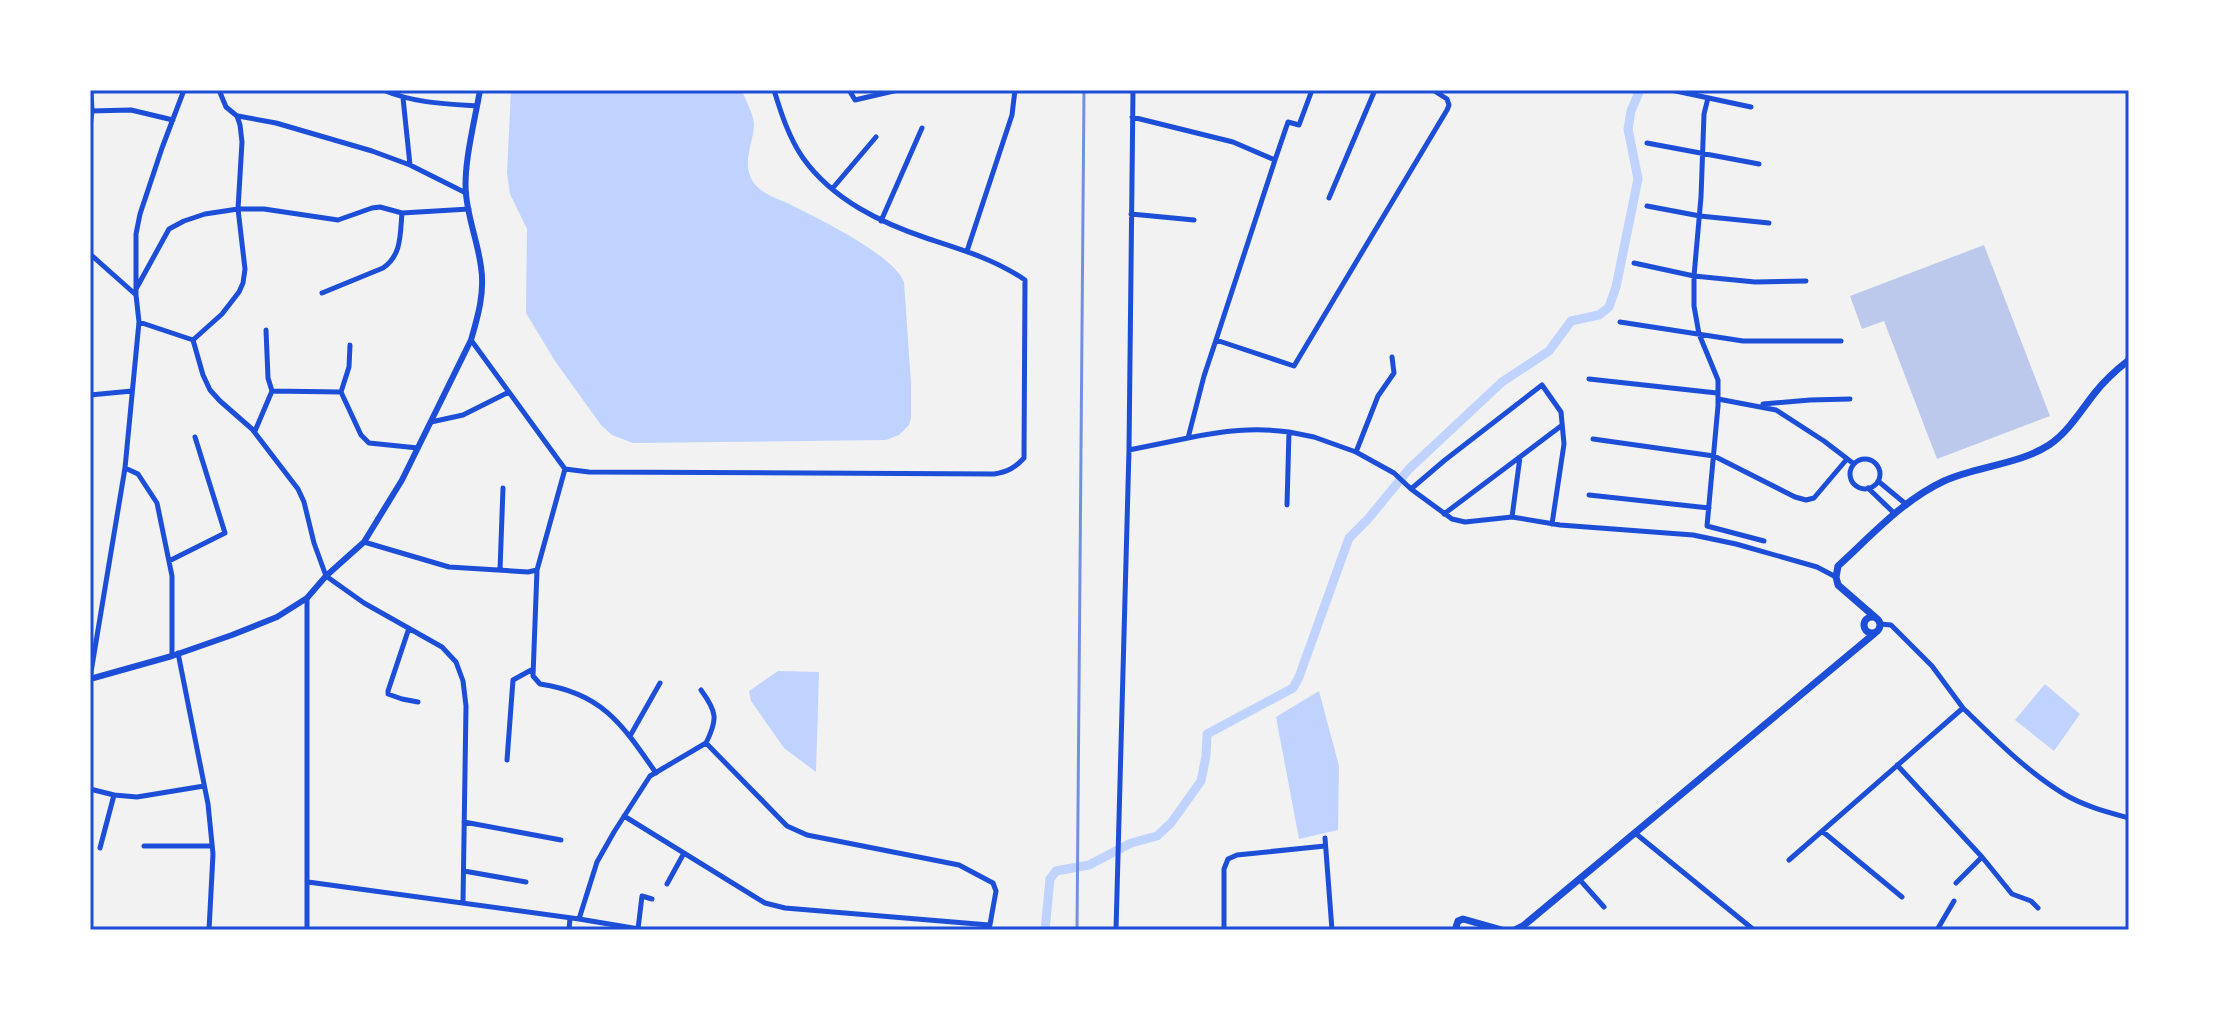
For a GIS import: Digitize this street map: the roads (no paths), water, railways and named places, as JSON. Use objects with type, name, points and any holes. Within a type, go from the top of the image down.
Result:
[{"type":"main road","points":[[1878,621],[1838,585],[1838,566],[1921,493],[1945,481],[2021,458],[2049,445],[2075,420],[2110,376],[2129,360]]},
{"type":"main road","points":[[1858,605],[1865,626],[1870,633],[1875,633]]},
{"type":"main road","points":[[1861,646],[1865,626],[1871,617],[1878,621]]},
{"type":"main road","points":[[1515,930],[1580,880],[1861,646],[1875,633],[1878,621]]},
{"type":"main road","points":[[1455,930],[1458,921],[1463,919],[1502,930]]},
{"type":"street","points":[[90,127],[91,90]]},
{"type":"street","points":[[184,90],[140,214],[135,244],[139,322],[125,468],[90,679],[175,655],[277,617],[307,598],[364,542],[402,480],[431,422],[471,340],[481,304],[482,269],[466,193],[480,90]]},
{"type":"street","points":[[219,90],[226,107],[237,116],[276,123],[372,151],[410,165],[466,193]]},
{"type":"street","points":[[383,90],[403,98],[477,106]]},
{"type":"street","points":[[471,340],[565,469],[605,473],[994,474],[1018,465],[1024,458],[1025,280],[967,251],[881,221],[837,195],[803,158],[785,123],[774,90]]},
{"type":"street","points":[[849,90],[855,100],[898,90]]},
{"type":"street","points":[[967,251],[1012,115],[1015,90]]},
{"type":"street","points":[[1116,930],[1129,450],[1133,90]]},
{"type":"street","points":[[1188,438],[1204,376],[1288,122],[1299,125],[1312,90]]},
{"type":"street","points":[[1329,198],[1375,90]]},
{"type":"street","points":[[1216,340],[1294,366],[1447,110],[1447,99],[1433,90]]},
{"type":"street","points":[[1671,90],[1751,107]]},
{"type":"street","points":[[403,98],[410,165]]},
{"type":"street","points":[[1708,98],[1704,114],[1694,276],[1694,306],[1699,334],[1718,380],[1707,526],[1764,541]]},
{"type":"street","points":[[91,111],[131,110],[173,120]]},
{"type":"street","points":[[193,340],[222,314],[243,283],[245,269],[238,209],[242,142],[237,116]]},
{"type":"street","points":[[1132,117],[1233,142],[1275,160]]},
{"type":"street","points":[[881,221],[922,128]]},
{"type":"street","points":[[832,189],[876,137]]},
{"type":"street","points":[[1647,143],[1759,164]]},
{"type":"street","points":[[1647,206],[1700,216],[1769,223]]},
{"type":"street","points":[[136,293],[169,229],[205,214],[264,209],[338,220],[380,207],[402,213],[469,209]]},
{"type":"street","points":[[322,293],[390,263],[399,247],[402,213]]},
{"type":"street","points":[[1131,214],[1194,220]]},
{"type":"street","points":[[90,254],[136,293]]},
{"type":"street","points":[[1634,263],[1694,276],[1755,282],[1806,281]]},
{"type":"street","points":[[139,322],[193,340]]},
{"type":"street","points":[[1620,322],[1743,341],[1841,341]]},
{"type":"street","points":[[255,432],[272,391],[268,378],[266,330]]},
{"type":"street","points":[[193,340],[210,390],[255,432],[298,489],[326,576],[364,603],[442,647],[456,662],[463,681],[466,706],[463,902]]},
{"type":"street","points":[[350,345],[349,367],[341,392],[361,435],[369,443],[418,448]]},
{"type":"street","points":[[1356,452],[1378,396],[1394,373],[1392,357]]},
{"type":"street","points":[[1589,379],[1718,396],[1776,410],[1854,464]]},
{"type":"street","points":[[1409,488],[1542,385],[1561,412],[1564,444],[1552,524]]},
{"type":"street","points":[[90,395],[132,391]]},
{"type":"street","points":[[272,391],[341,392]]},
{"type":"street","points":[[431,422],[463,415],[509,392]]},
{"type":"street","points":[[1754,405],[1850,399]]},
{"type":"street","points":[[1444,514],[1562,425]]},
{"type":"street","points":[[1129,450],[1229,430],[1289,432],[1356,452],[1398,476],[1444,514],[1465,522],[1512,517],[1552,524],[1693,535],[1817,567],[1836,577]]},
{"type":"street","points":[[1287,505],[1289,432]]},
{"type":"street","points":[[169,561],[225,533],[195,437]]},
{"type":"street","points":[[1593,439],[1714,456],[1806,500],[1814,498],[1847,459]]},
{"type":"street","points":[[1512,517],[1520,457]]},
{"type":"street","points":[[1862,460],[1874,462],[1880,473],[1878,481],[1868,488],[1859,488],[1852,481],[1854,464],[1862,460]]},
{"type":"street","points":[[125,468],[138,474],[157,503],[172,576],[175,655],[204,786],[212,846],[209,930]]},
{"type":"street","points":[[565,469],[537,570],[533,676],[540,684],[578,694],[604,709],[625,728],[656,773]]},
{"type":"street","points":[[1878,481],[1907,505]]},
{"type":"street","points":[[500,570],[503,488]]},
{"type":"street","points":[[1868,488],[1895,514]]},
{"type":"street","points":[[1589,495],[1709,508]]},
{"type":"street","points":[[364,542],[449,567],[537,570]]},
{"type":"street","points":[[307,598],[307,930]]},
{"type":"street","points":[[1878,621],[1891,625],[1932,666],[1963,708],[2008,751],[2064,794],[2096,809],[2129,818]]},
{"type":"street","points":[[409,628],[388,694],[418,702]]},
{"type":"street","points":[[507,760],[513,680],[534,669]]},
{"type":"street","points":[[630,736],[660,683]]},
{"type":"street","points":[[579,919],[597,862],[650,776],[706,743],[715,716],[712,705],[701,690]]},
{"type":"street","points":[[1789,860],[1963,708]]},
{"type":"street","points":[[624,816],[765,903],[785,908],[989,928],[996,891],[993,883],[959,865],[807,835],[787,826],[706,743]]},
{"type":"street","points":[[1897,765],[2012,894],[2031,901],[2038,908]]},
{"type":"street","points":[[90,789],[137,797],[204,786]]},
{"type":"street","points":[[100,848],[114,795]]},
{"type":"street","points":[[463,822],[561,840]]},
{"type":"street","points":[[1822,831],[1902,897]]},
{"type":"street","points":[[1635,833],[1752,929]]},
{"type":"street","points":[[1325,838],[1332,930]]},
{"type":"street","points":[[144,846],[212,846]]},
{"type":"street","points":[[1224,930],[1224,869],[1228,859],[1237,855],[1325,846]]},
{"type":"street","points":[[667,884],[684,853]]},
{"type":"street","points":[[1956,883],[1982,857]]},
{"type":"street","points":[[464,871],[526,882]]},
{"type":"street","points":[[1580,880],[1604,907]]},
{"type":"street","points":[[308,882],[641,929],[642,896],[652,899]]},
{"type":"street","points":[[1937,930],[1954,901]]},
{"type":"street","points":[[569,930],[570,918]]},
{"type":"water","points":[[511,90],[742,90],[754,121],[748,166],[758,188],[870,248],[897,271],[904,282],[911,383],[909,425],[899,435],[886,440],[633,443],[612,435],[601,425],[555,361],[526,313],[527,229],[510,194],[507,173]]},
{"type":"water","points":[[778,671],[819,672],[816,772],[784,748],[751,701],[749,691]]},
{"type":"water","points":[[2045,684],[2080,714],[2054,751],[2015,720]]},
{"type":"water","points":[[1319,691],[1339,766],[1338,830],[1299,839],[1276,717]]},
{"type":"waterway","points":[[1045,930],[1050,879],[1056,871],[1089,865],[1131,843],[1157,836],[1171,823],[1201,781],[1207,734],[1293,688],[1349,538],[1409,469],[1502,382],[1549,351],[1571,321],[1599,315],[1609,307],[1616,287],[1638,179],[1628,129],[1631,111],[1640,90]]},
{"type":"railway","points":[[1077,930],[1084,90]]}]
